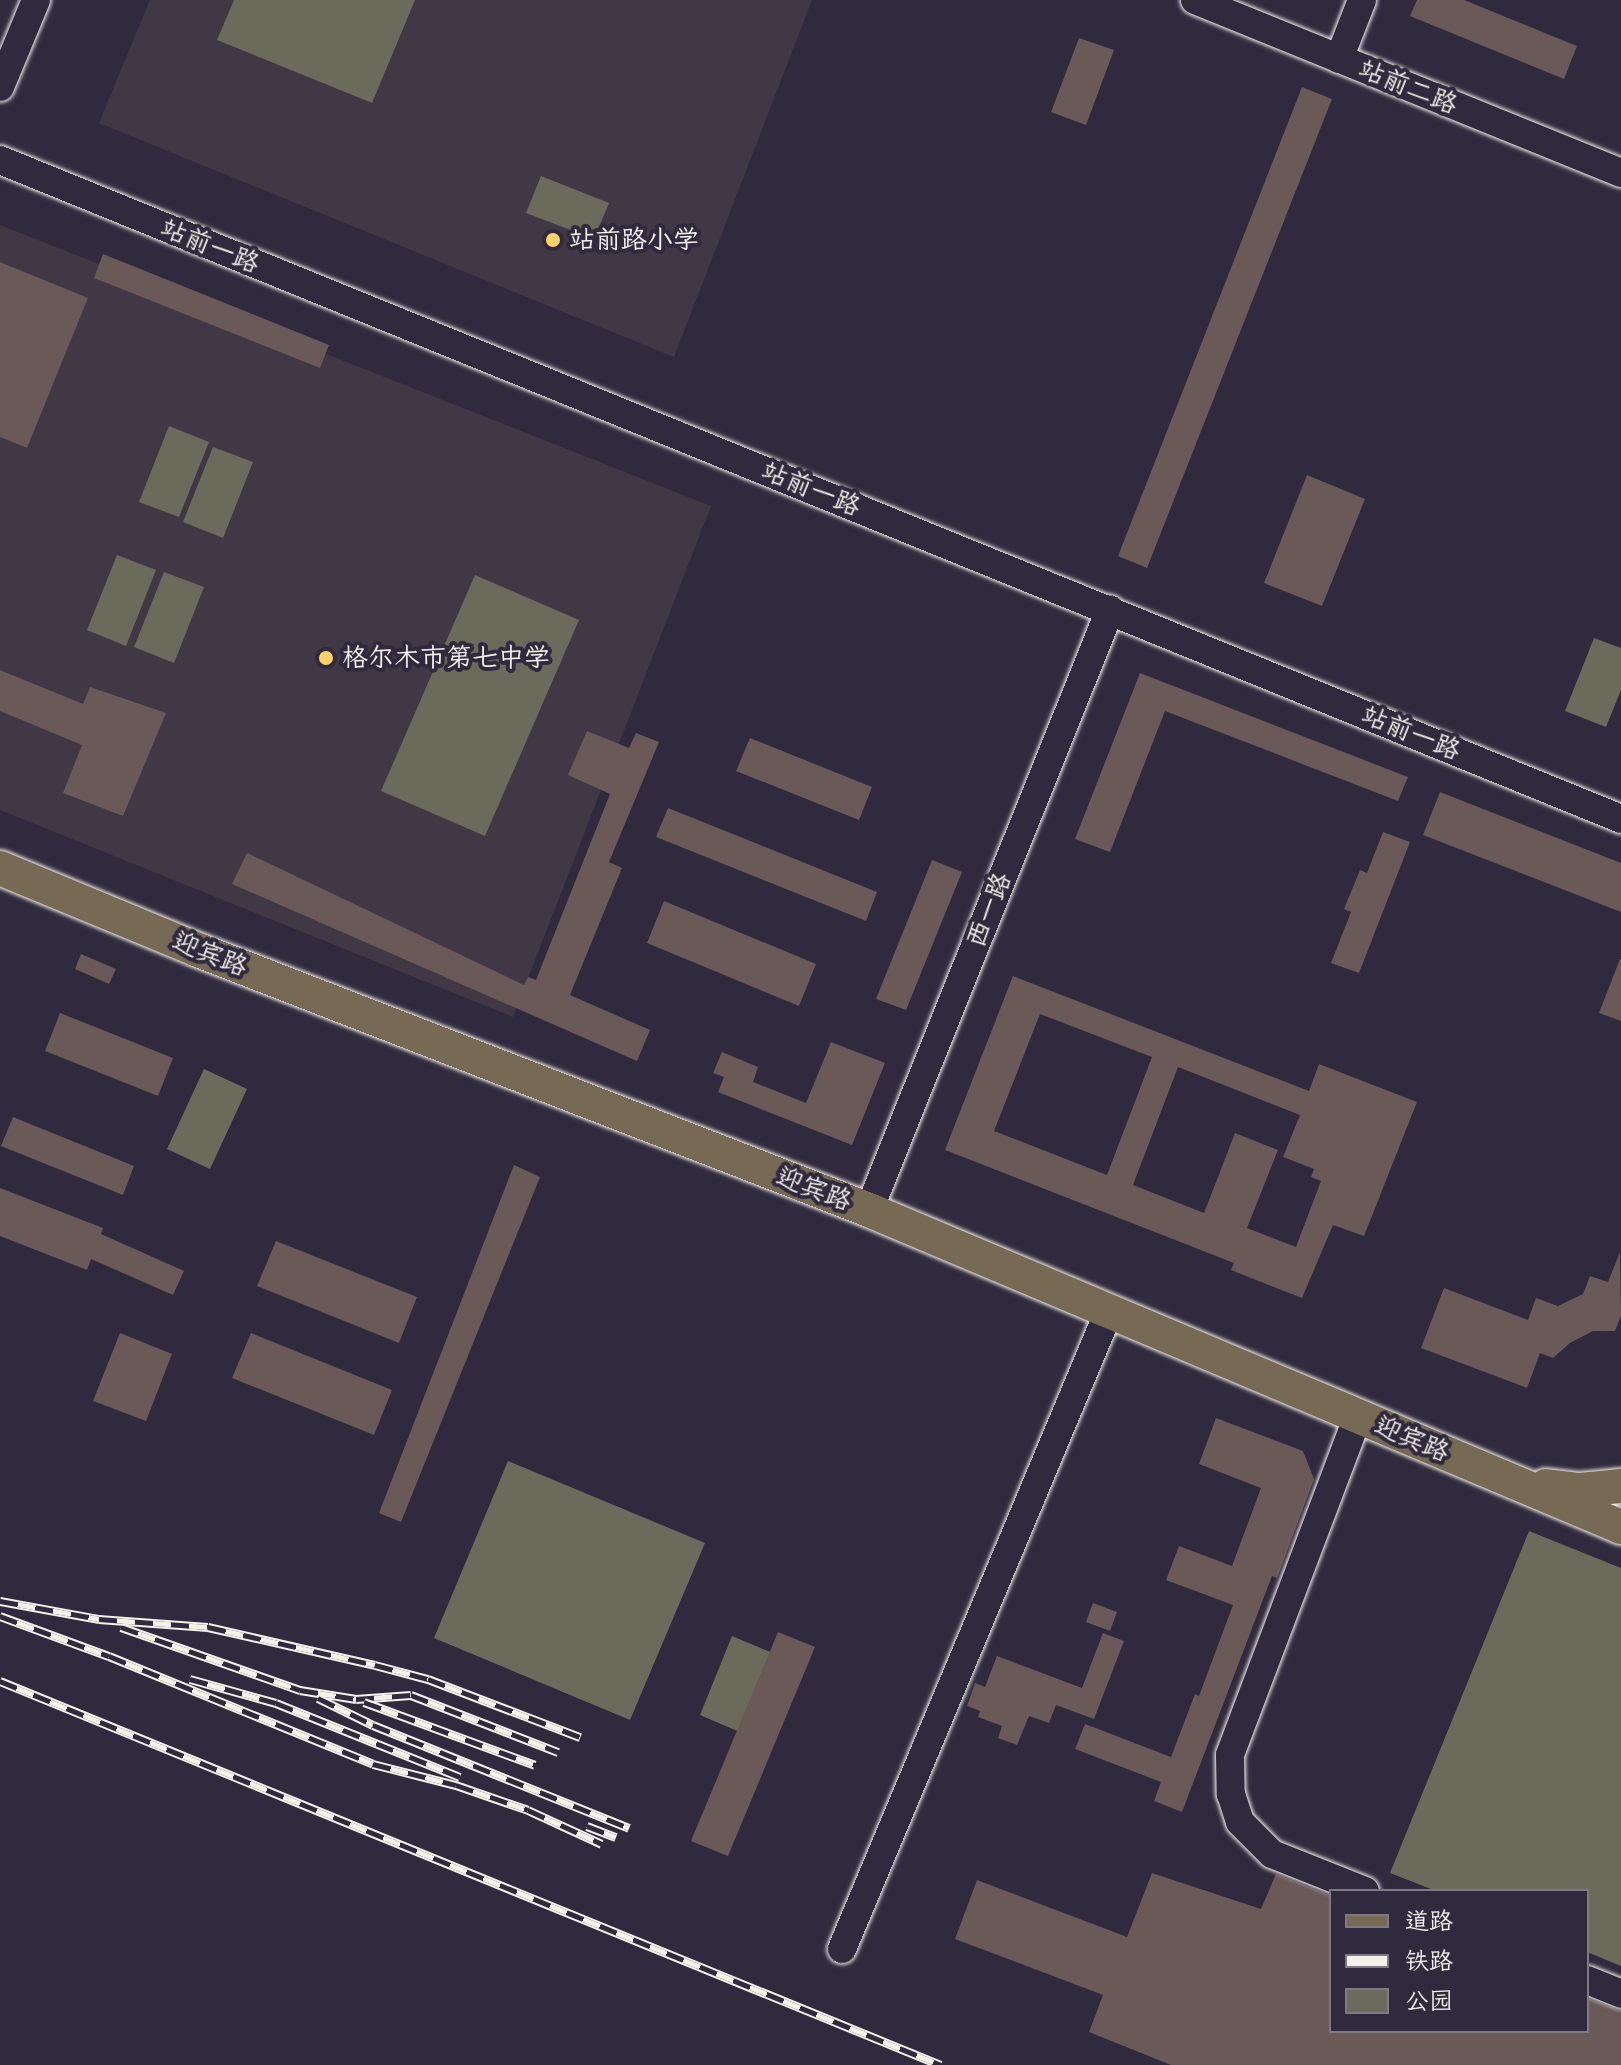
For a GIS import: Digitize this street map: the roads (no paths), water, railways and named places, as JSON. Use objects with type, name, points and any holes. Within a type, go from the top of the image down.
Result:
[{"type":"main road","name":"迎宾路","points":[[0,868],[198,950],[869,1210],[1621,1527]]},
{"type":"main road","points":[[1514,1482],[1580,1490],[1621,1486]]},
{"type":"street","points":[[0,87],[36,0]]},
{"type":"street","name":"站前二路","points":[[1195,0],[1621,173]]},
{"type":"street","points":[[1339,59],[1362,0]]},
{"type":"street","name":"站前一路","points":[[0,160],[1621,819]]},
{"type":"street","name":"西一路","points":[[869,1210],[1110,610]]},
{"type":"street","points":[[842,1949],[1109,1311]]},
{"type":"street","points":[[1358,1416],[1230,1755],[1231,1794],[1240,1822],[1272,1854],[1360,1889]]},
{"type":"street","points":[[1589,1981],[1621,1994]]},
{"type":"railway","points":[[0,1601],[99,1619],[208,1627],[375,1665],[428,1679],[580,1737]]},
{"type":"railway","points":[[0,1616],[109,1656],[373,1764],[456,1785],[528,1810],[602,1844]]},
{"type":"railway","points":[[121,1627],[300,1690],[356,1699],[411,1695],[558,1752]]},
{"type":"railway","points":[[190,1679],[276,1703],[460,1777]]},
{"type":"railway","points":[[0,1681],[941,2065]]},
{"type":"railway","points":[[318,1698],[373,1725],[629,1828]]},
{"type":"railway","points":[[364,1702],[535,1765]]},
{"type":"railway","points":[[587,1826],[616,1837]]},
{"type":"place","name":"站前路小学","points":[[553,240]]},
{"type":"place","name":"格尔木市第七中学","points":[[326,658]]}]
